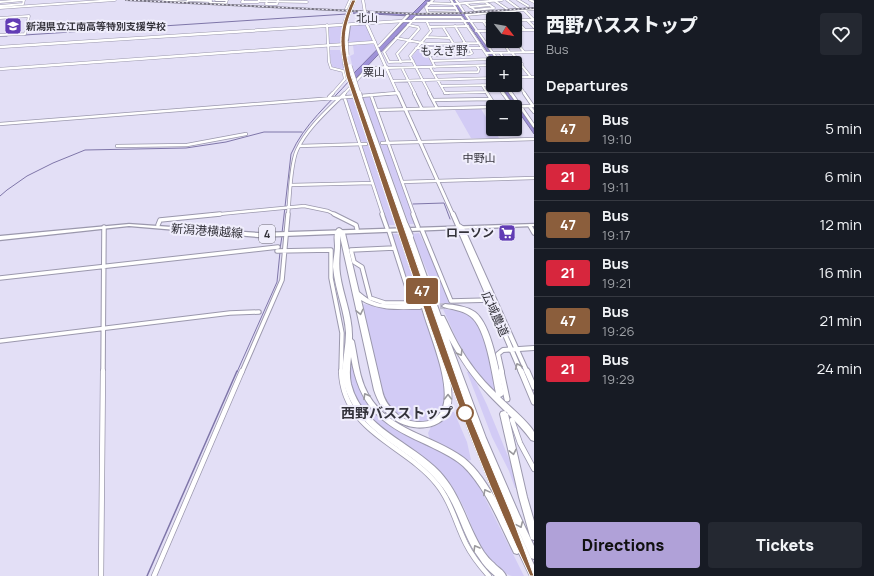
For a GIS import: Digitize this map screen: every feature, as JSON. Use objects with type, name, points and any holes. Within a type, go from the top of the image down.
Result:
[{"type":"highway","points":[[354,0],[346,25],[343,52],[407,236],[458,395],[485,466],[533,576]]},
{"type":"highway","points":[[346,25],[357,0]]},
{"type":"highway","points":[[344,40],[348,54],[348,67]]},
{"type":"highway","points":[[339,232],[356,293],[378,390],[384,405],[394,417],[402,422],[420,426],[435,422],[445,413],[448,397],[444,368],[425,309],[422,281]]},
{"type":"highway","points":[[339,232],[336,269],[360,382],[372,405],[384,418],[396,427],[453,454],[471,469],[480,480],[533,576]]},
{"type":"highway","points":[[422,281],[461,356],[484,385],[524,424],[534,438]]},
{"type":"highway","points":[[422,281],[471,407],[514,512],[534,555]]},
{"type":"highway","points":[[356,293],[364,301],[378,306],[420,307]]},
{"type":"highway","points":[[445,306],[465,310],[475,316],[482,323],[487,333],[500,394]]},
{"type":"highway","points":[[349,332],[347,376],[351,394],[356,404],[378,429],[416,455],[438,474],[454,496],[478,551],[494,570],[502,576]]},
{"type":"highway","points":[[504,414],[523,497],[534,536]]},
{"type":"main road","name":"新潟港横越線","points":[[0,235],[119,224],[286,233]]},
{"type":"main road","name":"新潟港横越線","points":[[0,238],[104,227],[129,226],[231,234],[339,232],[388,229],[532,225]]},
{"type":"main road","name":"新潟港横越線","points":[[339,232],[357,229],[388,229]]},
{"type":"street","points":[[0,2],[24,0],[23,4],[0,7]]},
{"type":"street","points":[[0,7],[115,0]]},
{"type":"street","points":[[163,0],[187,2],[188,0],[211,1],[210,3],[226,3],[227,0]]},
{"type":"street","points":[[216,0],[227,0]]},
{"type":"street","points":[[243,0],[242,2],[258,2],[259,0],[266,1],[266,4],[307,1],[306,6]]},
{"type":"street","points":[[346,9],[350,0]]},
{"type":"street","points":[[363,0],[367,25],[379,48],[408,15]]},
{"type":"street","points":[[433,0],[428,3],[426,8],[428,13],[458,12],[451,0]]},
{"type":"street","points":[[456,0],[464,12]]},
{"type":"street","points":[[471,0],[475,3]]},
{"type":"street","points":[[495,0],[507,9]]},
{"type":"street","points":[[428,3],[459,4],[502,0]]},
{"type":"street","points":[[507,0],[518,8]]},
{"type":"street","points":[[518,0],[528,6]]},
{"type":"street","points":[[530,0],[534,2]]},
{"type":"street","points":[[465,3],[475,10],[494,8],[484,1]]},
{"type":"street","points":[[470,7],[490,5]]},
{"type":"street","points":[[426,8],[456,8]]},
{"type":"street","points":[[504,12],[534,9]]},
{"type":"street","points":[[524,10],[534,20]]},
{"type":"street","points":[[468,16],[466,15],[486,14]]},
{"type":"street","points":[[0,18],[29,16],[25,34],[0,35]]},
{"type":"street","points":[[468,16],[486,16]]},
{"type":"street","points":[[468,16],[494,56]]},
{"type":"street","points":[[412,62],[389,62],[384,52],[408,25],[418,17],[462,17],[488,56]]},
{"type":"street","points":[[522,20],[534,20]]},
{"type":"street","points":[[527,20],[534,29]]},
{"type":"street","points":[[0,47],[381,21],[486,21]]},
{"type":"street","points":[[482,21],[486,25]]},
{"type":"street","points":[[427,22],[431,30],[410,56],[437,108]]},
{"type":"street","points":[[327,25],[327,46],[330,66],[343,71],[345,80],[330,97]]},
{"type":"street","points":[[401,62],[397,54],[419,29],[418,27],[408,25]]},
{"type":"street","points":[[455,26],[465,43]]},
{"type":"street","points":[[430,27],[468,26]]},
{"type":"street","points":[[443,27],[453,43]]},
{"type":"street","points":[[522,27],[525,30],[534,29]]},
{"type":"street","points":[[472,31],[486,31]]},
{"type":"street","points":[[426,37],[450,38]]},
{"type":"street","points":[[396,38],[428,44],[479,43]]},
{"type":"street","points":[[0,69],[375,42]]},
{"type":"street","name":"広域農道","points":[[379,48],[534,402]]},
{"type":"street","points":[[416,48],[482,48]]},
{"type":"street","points":[[435,67],[429,55],[470,54],[472,53],[469,48]]},
{"type":"street","points":[[507,48],[532,77]]},
{"type":"street","points":[[521,48],[524,52]]},
{"type":"street","points":[[487,53],[534,52]]},
{"type":"street","points":[[432,61],[486,59]]},
{"type":"street","points":[[154,576],[282,280],[293,164],[299,146],[306,134],[368,68],[486,65]]},
{"type":"street","points":[[434,73],[478,72],[480,69],[477,66]]},
{"type":"street","points":[[430,67],[445,93],[486,92]]},
{"type":"street","points":[[402,68],[422,109]]},
{"type":"street","points":[[393,81],[486,78]]},
{"type":"street","points":[[482,85],[491,99]]},
{"type":"street","points":[[441,86],[486,85]]},
{"type":"street","points":[[522,90],[534,106]]},
{"type":"street","points":[[0,124],[341,96],[398,94]]},
{"type":"street","points":[[371,95],[402,182],[451,301],[495,300]]},
{"type":"street","points":[[341,96],[360,144],[412,303],[385,303],[377,302],[370,298],[362,267],[354,262],[351,250],[394,248]]},
{"type":"street","points":[[433,100],[491,99]]},
{"type":"street","points":[[522,106],[534,106]]},
{"type":"street","points":[[529,106],[534,112]]},
{"type":"street","points":[[377,110],[486,107]]},
{"type":"street","points":[[522,110],[534,126]]},
{"type":"street","points":[[117,146],[187,145],[246,134]]},
{"type":"street","points":[[382,143],[534,139]]},
{"type":"street","points":[[299,146],[366,144]]},
{"type":"street","points":[[402,182],[534,178]]},
{"type":"street","points":[[291,185],[372,182]]},
{"type":"street","points":[[158,225],[160,220],[304,206],[320,208],[356,225],[357,229]]},
{"type":"street","points":[[532,225],[534,233]]},
{"type":"street","points":[[101,576],[104,227]]},
{"type":"street","name":"広域農道","points":[[459,228],[495,300],[534,387]]},
{"type":"street","points":[[0,278],[103,266],[277,249],[284,252],[331,250],[330,266],[342,336],[341,380],[346,399],[365,426],[419,465],[437,484],[452,509],[463,540],[472,556],[489,576]]},
{"type":"street","points":[[0,341],[230,313],[259,312]]},
{"type":"street","points":[[507,399],[498,355],[501,350],[534,348]]},
{"type":"street","points":[[512,420],[520,443],[534,469]]},
{"type":"shaded area","points":[[426,0],[430,0],[416,15],[462,15],[452,0],[455,0],[486,45],[486,48],[488,48],[493,56],[490,56],[463,16],[415,16],[356,78],[354,73],[410,16],[353,13],[397,13],[411,15]]},
{"type":"shaded area","points":[[365,23],[373,41],[349,43],[350,24]]},
{"type":"shaded area","points":[[329,25],[342,25],[340,44],[328,45]]},
{"type":"shaded area","points":[[373,44],[377,50],[354,73],[350,56],[354,54],[353,45]]},
{"type":"shaded area","points":[[418,49],[424,50],[433,66],[417,66],[412,57]]},
{"type":"shaded area","points":[[329,50],[340,50],[344,69],[332,67]]},
{"type":"shaded area","points":[[505,92],[508,92],[514,100],[510,100]]},
{"type":"shaded area","points":[[370,96],[386,142],[379,142],[363,97]]},
{"type":"shaded area","points":[[346,98],[353,98],[354,100],[368,143],[360,141]]},
{"type":"shaded area","points":[[481,109],[486,117],[486,136],[498,136],[499,138],[471,138],[455,110]]},
{"type":"shaded area","points":[[522,112],[534,129],[534,134],[522,117]]},
{"type":"shaded area","points":[[369,144],[396,225],[388,225],[362,146]]},
{"type":"shaded area","points":[[380,144],[388,145],[416,224],[409,224]]},
{"type":"shaded area","points":[[419,233],[434,263],[451,305],[440,303],[412,234]]},
{"type":"shaded area","points":[[392,234],[398,234],[413,278],[408,280],[405,278]]},
{"type":"shaded area","points":[[364,304],[385,309],[421,309],[436,349],[444,383],[442,410],[434,418],[427,422],[421,423],[408,421],[395,413],[385,401],[361,306]]},
{"type":"shaded area","points":[[443,309],[455,310],[471,316],[481,327],[497,395],[471,364],[456,338]]},
{"type":"shaded area","points":[[351,358],[359,387],[367,403],[378,416],[393,428],[451,455],[466,467],[477,482],[524,576],[508,575],[492,562],[481,547],[463,506],[449,482],[435,467],[383,429],[368,416],[356,400],[350,381]]},
{"type":"shaded area","points":[[467,372],[470,372],[473,376],[487,405],[514,471],[518,488],[515,488],[509,471],[492,437]]},
{"type":"shaded area","points":[[449,412],[454,412],[467,442],[471,460],[465,461],[430,440],[428,433],[431,427],[440,424]]},
{"type":"waterway","points":[[25,35],[347,14]]},
{"type":"waterway","points":[[0,36],[7,36]]},
{"type":"waterway","points":[[282,233],[291,154],[296,143],[310,124],[350,80]]},
{"type":"waterway","points":[[0,196],[27,176],[53,163],[85,150],[186,148],[226,142],[264,132],[302,132]]},
{"type":"waterway","points":[[413,204],[444,203],[450,219]]},
{"type":"waterway","points":[[280,249],[282,236]]},
{"type":"waterway","points":[[237,372],[277,282],[280,252]]},
{"type":"waterway","points":[[147,576],[237,371]]},
{"type":"tunnel","points":[[422,307],[445,306]]},
{"type":"railway","points":[[126,0],[418,14],[464,13],[534,8]]},
{"type":"bus line","name":"47","points":[[354,0],[345,20],[342,34],[344,60],[348,76],[463,408],[506,516],[534,576]]},
{"type":"place","name":"新潟県立江南高等特別支援学校","points":[[13,26]]},
{"type":"place","name":"ローソン","points":[[507,233]]},
{"type":"place","name":"西野バスストップ","points":[[465,413]]},
{"type":"district","name":"北山","points":[[367,18]]},
{"type":"district","name":"もえぎ野","points":[[444,51]]},
{"type":"district","name":"粟山","points":[[374,72]]},
{"type":"district","name":"中野山","points":[[479,158]]}]
